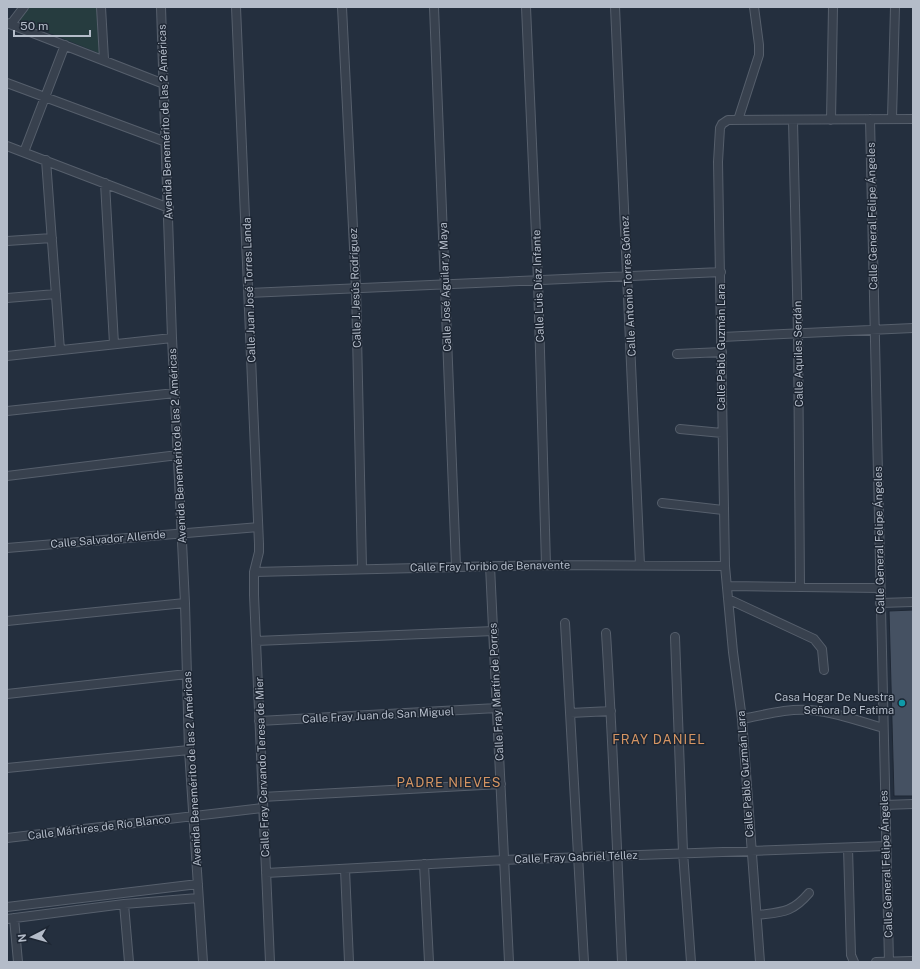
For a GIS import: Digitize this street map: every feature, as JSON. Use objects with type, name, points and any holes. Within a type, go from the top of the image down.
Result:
[{"type":"street","points":[[24,7],[9,23],[104,59],[164,84]]},
{"type":"street","points":[[101,7],[104,59]]},
{"type":"street","name":"Avenida Benemérito de las 2 Américas","points":[[162,7],[172,338],[185,603],[189,750],[192,817],[203,962]]},
{"type":"street","name":"Calle Juan José Torres Landa","points":[[236,7],[259,552],[254,572]]},
{"type":"street","name":"Calle J. Jesús Rodríguez","points":[[342,7],[356,288],[362,568]]},
{"type":"street","name":"Calle José Aguilar y Maya","points":[[434,7],[456,566]]},
{"type":"street","name":"Calle Luis Díaz Infante","points":[[526,7],[538,280],[546,565]]},
{"type":"street","name":"Calle Antonio Torres Gómez","points":[[615,7],[640,564]]},
{"type":"street","points":[[754,7],[759,55],[738,120],[793,121],[892,118],[913,119]]},
{"type":"street","points":[[831,120],[833,7]]},
{"type":"street","points":[[892,118],[896,7]]},
{"type":"street","points":[[24,152],[65,45]]},
{"type":"street","points":[[7,83],[166,142]]},
{"type":"street","name":"Calle General Felipe Ángeles","points":[[870,119],[889,961]]},
{"type":"street","name":"Calle Pablo Guzmán Lara","points":[[738,120],[728,120],[722,124],[720,128],[718,162],[722,337],[723,510],[725,566],[742,719],[751,850],[758,915],[760,962]]},
{"type":"street","name":"Calle Aquiles Serdán","points":[[793,121],[798,333],[800,587]]},
{"type":"street","points":[[7,146],[168,208]]},
{"type":"street","points":[[46,160],[60,350]]},
{"type":"street","points":[[104,183],[114,344]]},
{"type":"street","points":[[7,241],[52,238]]},
{"type":"street","points":[[249,293],[721,272]]},
{"type":"street","points":[[7,298],[56,294]]},
{"type":"street","points":[[722,337],[913,328]]},
{"type":"street","points":[[7,356],[172,338]]},
{"type":"street","points":[[677,354],[722,352]]},
{"type":"street","points":[[7,411],[175,393]]},
{"type":"street","points":[[680,429],[722,433]]},
{"type":"street","points":[[7,476],[178,455]]},
{"type":"street","points":[[662,503],[723,510]]},
{"type":"street","name":"Calle Salvador Allende","points":[[7,548],[182,532],[258,527]]},
{"type":"street","name":"Calle Fray Toribio de Benavente","points":[[254,572],[456,566],[640,564],[725,566]]},
{"type":"street","name":"Calle Fray Martín de Porres","points":[[490,566],[509,962]]},
{"type":"street","name":"Calle Fray Cervando Teresa de Mier","points":[[254,572],[262,808],[270,962]]},
{"type":"street","points":[[728,586],[880,588]]},
{"type":"street","points":[[728,599],[814,639],[822,649],[824,670]]},
{"type":"street","points":[[880,603],[913,602]]},
{"type":"street","points":[[7,621],[185,603]]},
{"type":"street","points":[[566,623],[577,857],[584,962]]},
{"type":"street","points":[[256,641],[494,631]]},
{"type":"street","points":[[606,633],[611,711],[616,855],[622,962]]},
{"type":"street","points":[[675,637],[683,852],[691,962]]},
{"type":"street","points":[[7,694],[187,674]]},
{"type":"street","name":"Calle Fray Juan de San Miguel","points":[[259,721],[497,708]]},
{"type":"street","points":[[742,719],[795,710],[809,710],[832,714],[883,728]]},
{"type":"street","points":[[570,713],[611,711]]},
{"type":"street","points":[[7,768],[189,750]]},
{"type":"street","points":[[262,797],[501,784]]},
{"type":"street","points":[[885,805],[913,804]]},
{"type":"street","name":"Calle Mártires de Río Blanco","points":[[7,838],[262,808]]},
{"type":"street","name":"Calle Fray Gabriel Téllez","points":[[266,873],[683,852],[886,846]]},
{"type":"street","points":[[848,848],[853,961]]},
{"type":"street","points":[[424,864],[429,962]]},
{"type":"street","points":[[345,869],[349,962]]},
{"type":"street","points":[[7,906],[198,884]]},
{"type":"street","points":[[758,915],[789,910],[798,905],[809,894]]},
{"type":"street","points":[[18,962],[10,919],[124,904],[198,898]]},
{"type":"street","points":[[124,904],[129,962]]},
{"type":"street","points":[[876,962],[913,961]]},
{"type":"green space","points":[[28,7],[97,7],[101,54],[18,20]]},
{"type":"building","name":"Casa Hogar De Nuestra Señora De Fatima","points":[[913,610],[913,796],[894,796],[889,611]]},
{"type":"place","name":"Casa Hogar De Nuestra Señora De Fatima","points":[[902,703]]},
{"type":"district","name":"FRAY DANIEL","points":[[659,739]]},
{"type":"district","name":"PADRE NIEVES","points":[[449,782]]}]
